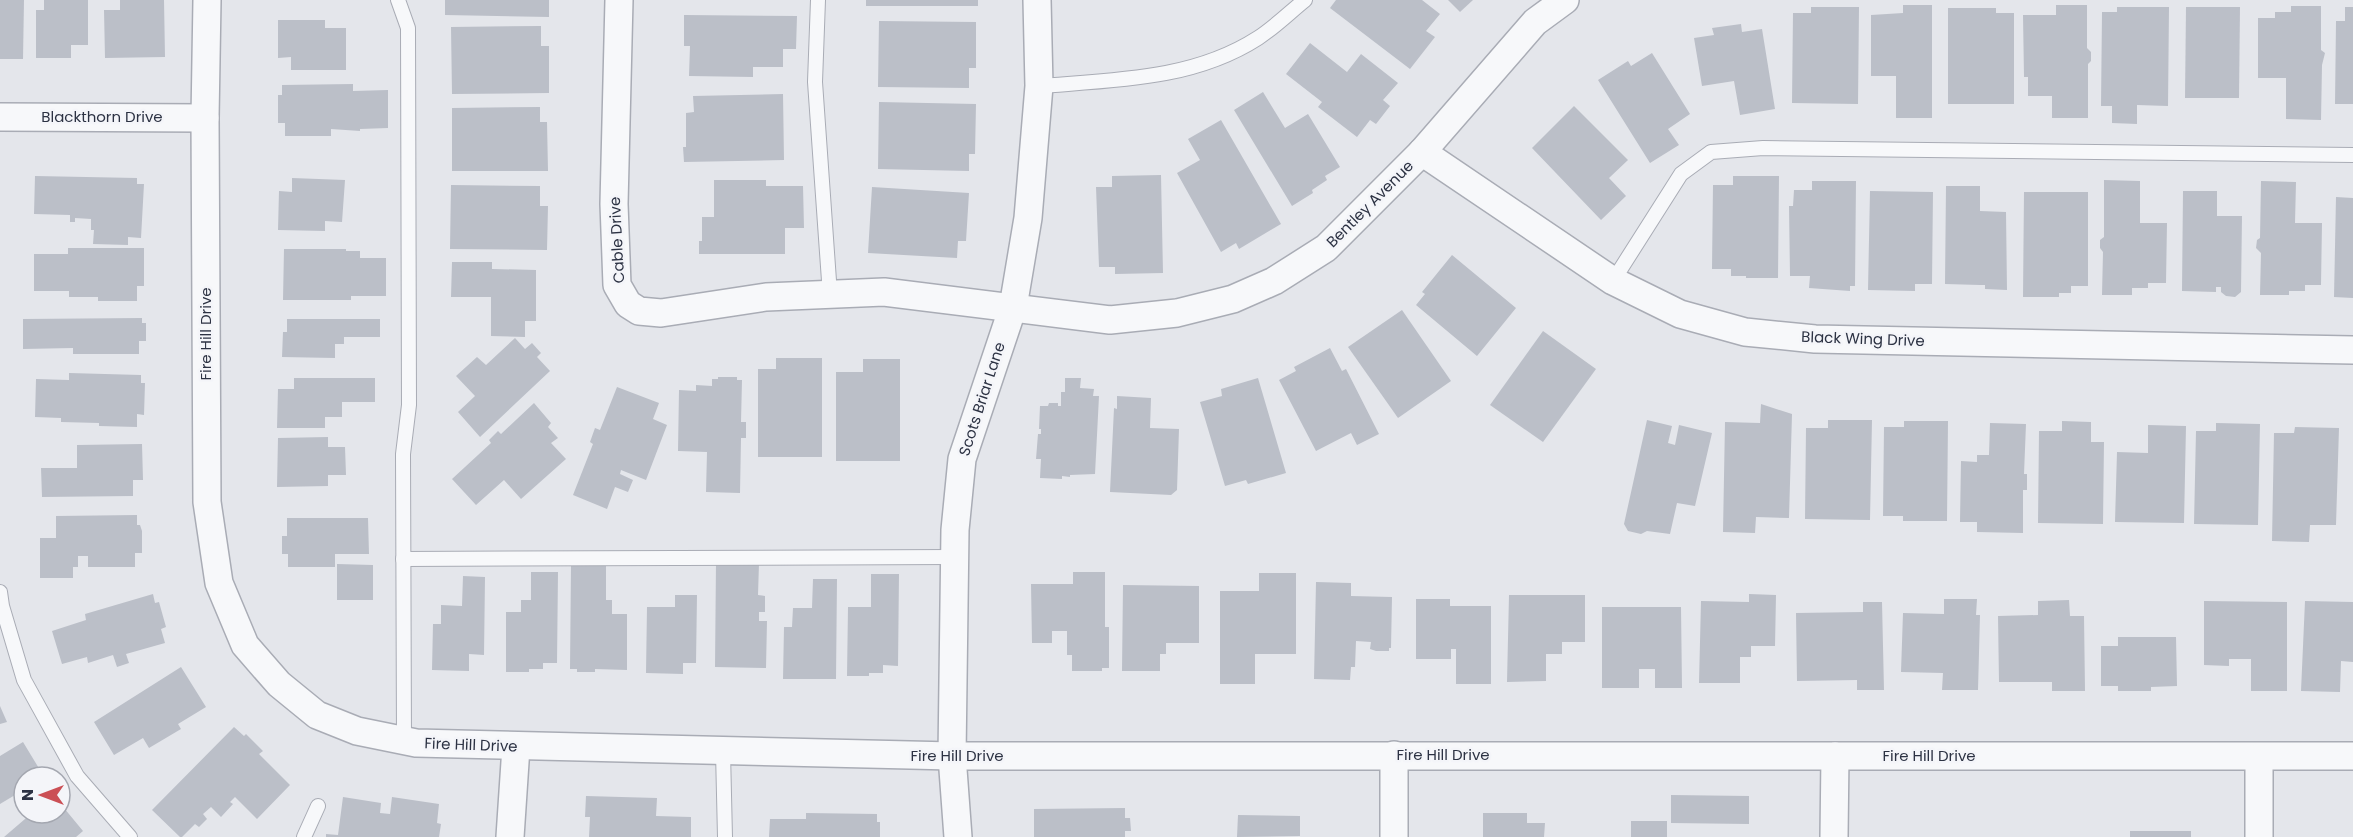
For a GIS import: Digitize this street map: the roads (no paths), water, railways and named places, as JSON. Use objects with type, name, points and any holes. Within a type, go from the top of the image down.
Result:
[{"type":"street","name":"Fire Hill Drive","points":[[207,0],[205,118],[207,502],[219,583],[245,645],[279,684],[317,715],[357,730],[416,743],[952,756],[2259,758],[2353,756]]},
{"type":"street","name":"Cable Drive","points":[[619,0],[614,204],[617,285],[628,304],[639,311],[661,313],[766,297],[884,292],[942,299]]},
{"type":"street","name":"Scots Briar Lane","points":[[958,837],[952,756],[954,557],[962,459],[1013,307],[1028,218],[1039,86],[1037,0]]},
{"type":"street","name":"Bentley Avenue","points":[[942,299],[1110,320],[1177,313],[1233,299],[1274,281],[1326,248],[1422,152],[1536,22],[1566,0]]},
{"type":"street","name":"Blackthorn Drive","points":[[0,117],[205,118]]},
{"type":"street","name":"Black Wing Drive","points":[[1422,152],[1613,281],[1680,314],[1745,332],[1803,338],[2353,350]]},
{"type":"street","points":[[510,837],[516,747]]},
{"type":"street","points":[[1394,755],[1394,837]]},
{"type":"street","points":[[1834,756],[1834,837]]},
{"type":"street","points":[[2259,758],[2259,837]]},
{"type":"lane","points":[[398,0],[408,28],[409,405],[403,454],[404,741]]},
{"type":"lane","points":[[818,0],[815,82],[830,295]]},
{"type":"lane","points":[[1039,86],[1153,76],[1208,63],[1258,38],[1305,0]]},
{"type":"lane","points":[[1613,281],[1681,174],[1711,152],[1763,148],[2353,155]]},
{"type":"lane","points":[[403,559],[954,557]]},
{"type":"lane","points":[[0,592],[24,680],[77,776],[130,837]]},
{"type":"lane","points":[[723,752],[725,837]]},
{"type":"lane","points":[[304,837],[318,806]]}]
